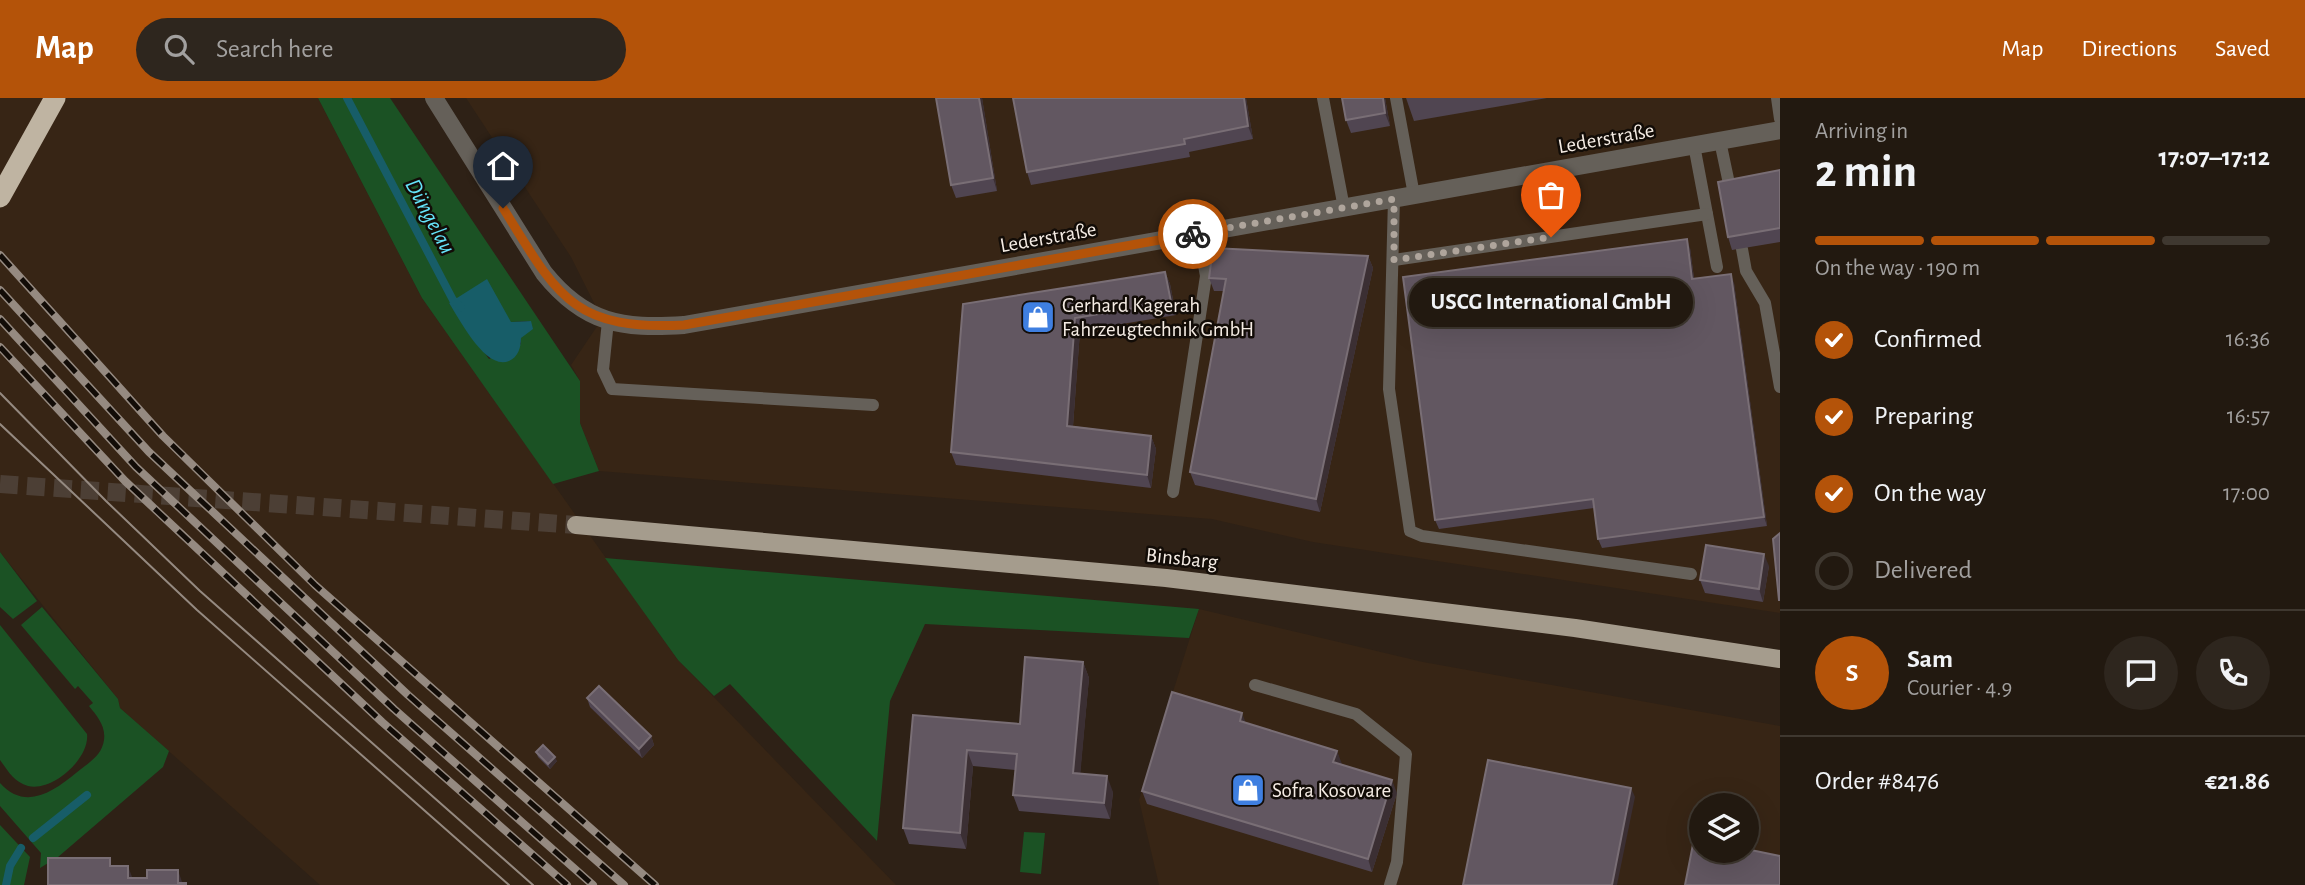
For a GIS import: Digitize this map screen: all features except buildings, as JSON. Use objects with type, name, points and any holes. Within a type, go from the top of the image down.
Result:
[{"type":"highway","points":[[0,197],[55,98]]},
{"type":"main road","name":"Binsbarg","points":[[576,526],[1166,578],[1575,628],[1780,659]]},
{"type":"street","name":"Lederstraße","points":[[434,98],[544,273],[575,305],[608,321],[629,326],[684,325],[1780,130]]},
{"type":"lane","points":[[1324,98],[1343,208]]},
{"type":"lane","points":[[1396,98],[1413,195]]},
{"type":"lane","points":[[1776,98],[1780,119]]},
{"type":"lane","points":[[1720,141],[1731,193]]},
{"type":"lane","points":[[1695,145],[1717,267]]},
{"type":"lane","points":[[1394,199],[1389,389],[1410,531],[1422,536],[1691,574]]},
{"type":"lane","points":[[1394,260],[1707,214]]},
{"type":"lane","points":[[1173,492],[1206,276],[1198,234]]},
{"type":"lane","points":[[1742,249],[1746,271],[1765,303],[1780,387]]},
{"type":"lane","points":[[608,321],[603,370],[612,389],[873,405]]},
{"type":"lane","points":[[1255,685],[1356,714],[1406,754],[1397,862],[1390,885]]},
{"type":"shaded area","points":[[0,98],[318,98],[422,298],[678,660],[896,885],[320,885],[120,708],[118,699],[0,552]]},
{"type":"shaded area","points":[[466,98],[1780,98],[1780,613],[1313,542],[1212,519],[599,471],[580,423],[580,381],[571,365],[602,319],[571,257]]},
{"type":"shaded area","points":[[1199,609],[1423,662],[1780,726],[1780,885],[1159,885],[1139,800]]},
{"type":"green space","points":[[318,98],[390,98],[580,381],[580,423],[599,471],[553,484],[422,298]],"holes":[[[449,303],[511,322],[531,321],[521,338],[521,344],[489,359]]]},
{"type":"green space","points":[[0,552],[37,601],[13,619],[0,607]]},
{"type":"green space","points":[[605,558],[1199,609],[1189,638],[925,624],[890,701],[877,841],[730,684],[714,696],[678,660]]},
{"type":"green space","points":[[42,607],[118,699],[120,708],[169,751],[163,767],[58,857],[40,868],[41,853],[0,806],[0,783],[19,796],[39,796],[48,792],[93,759],[103,746],[104,735],[100,722],[89,706],[93,703],[78,686],[75,689],[21,625]]},
{"type":"green space","points":[[0,625],[87,734],[83,753],[76,763],[48,784],[28,786],[19,782],[0,760]]},
{"type":"green space","points":[[0,825],[30,857],[24,885],[0,885]]},
{"type":"green space","points":[[1024,832],[1045,833],[1041,874],[1020,872]]},
{"type":"water","points":[[487,279],[511,322],[531,321],[533,329],[521,338],[518,352],[509,361],[491,359],[483,352],[449,303]]},
{"type":"waterway","name":"Düngelau","points":[[347,98],[453,300],[461,307]]},
{"type":"waterway","name":"Düngelau","points":[[33,838],[87,795]]},
{"type":"waterway","name":"Düngelau","points":[[6,885],[10,866],[21,848]]},
{"type":"tunnel","points":[[0,484],[576,525]]},
{"type":"tram line","points":[[0,393],[106,501],[200,591],[533,885]]},
{"type":"tram line","points":[[0,424],[197,610],[509,885]]},
{"type":"railway","points":[[0,255],[163,436],[315,585],[655,885]]},
{"type":"railway","points":[[0,290],[149,452],[408,695],[624,885]]},
{"type":"railway","points":[[0,319],[136,467],[394,709],[593,885]]},
{"type":"railway","points":[[0,347],[125,481],[382,722],[567,885]]},
{"type":"way so far","points":[[1193,234],[1394,199],[1394,260],[1551,237]]},
{"type":"place","name":"USCG International GmbH","points":[[1551,237]]},
{"type":"place","name":"Gerhard Kagerah Fahrzeugtechnik GmbH","points":[[1038,317]]},
{"type":"place","name":"Sofra Kosovare","points":[[1248,790]]},
{"type":"route","points":[[503,208],[544,273],[558,291],[575,305],[608,321],[629,326],[653,327],[684,325],[1193,234]]}]
